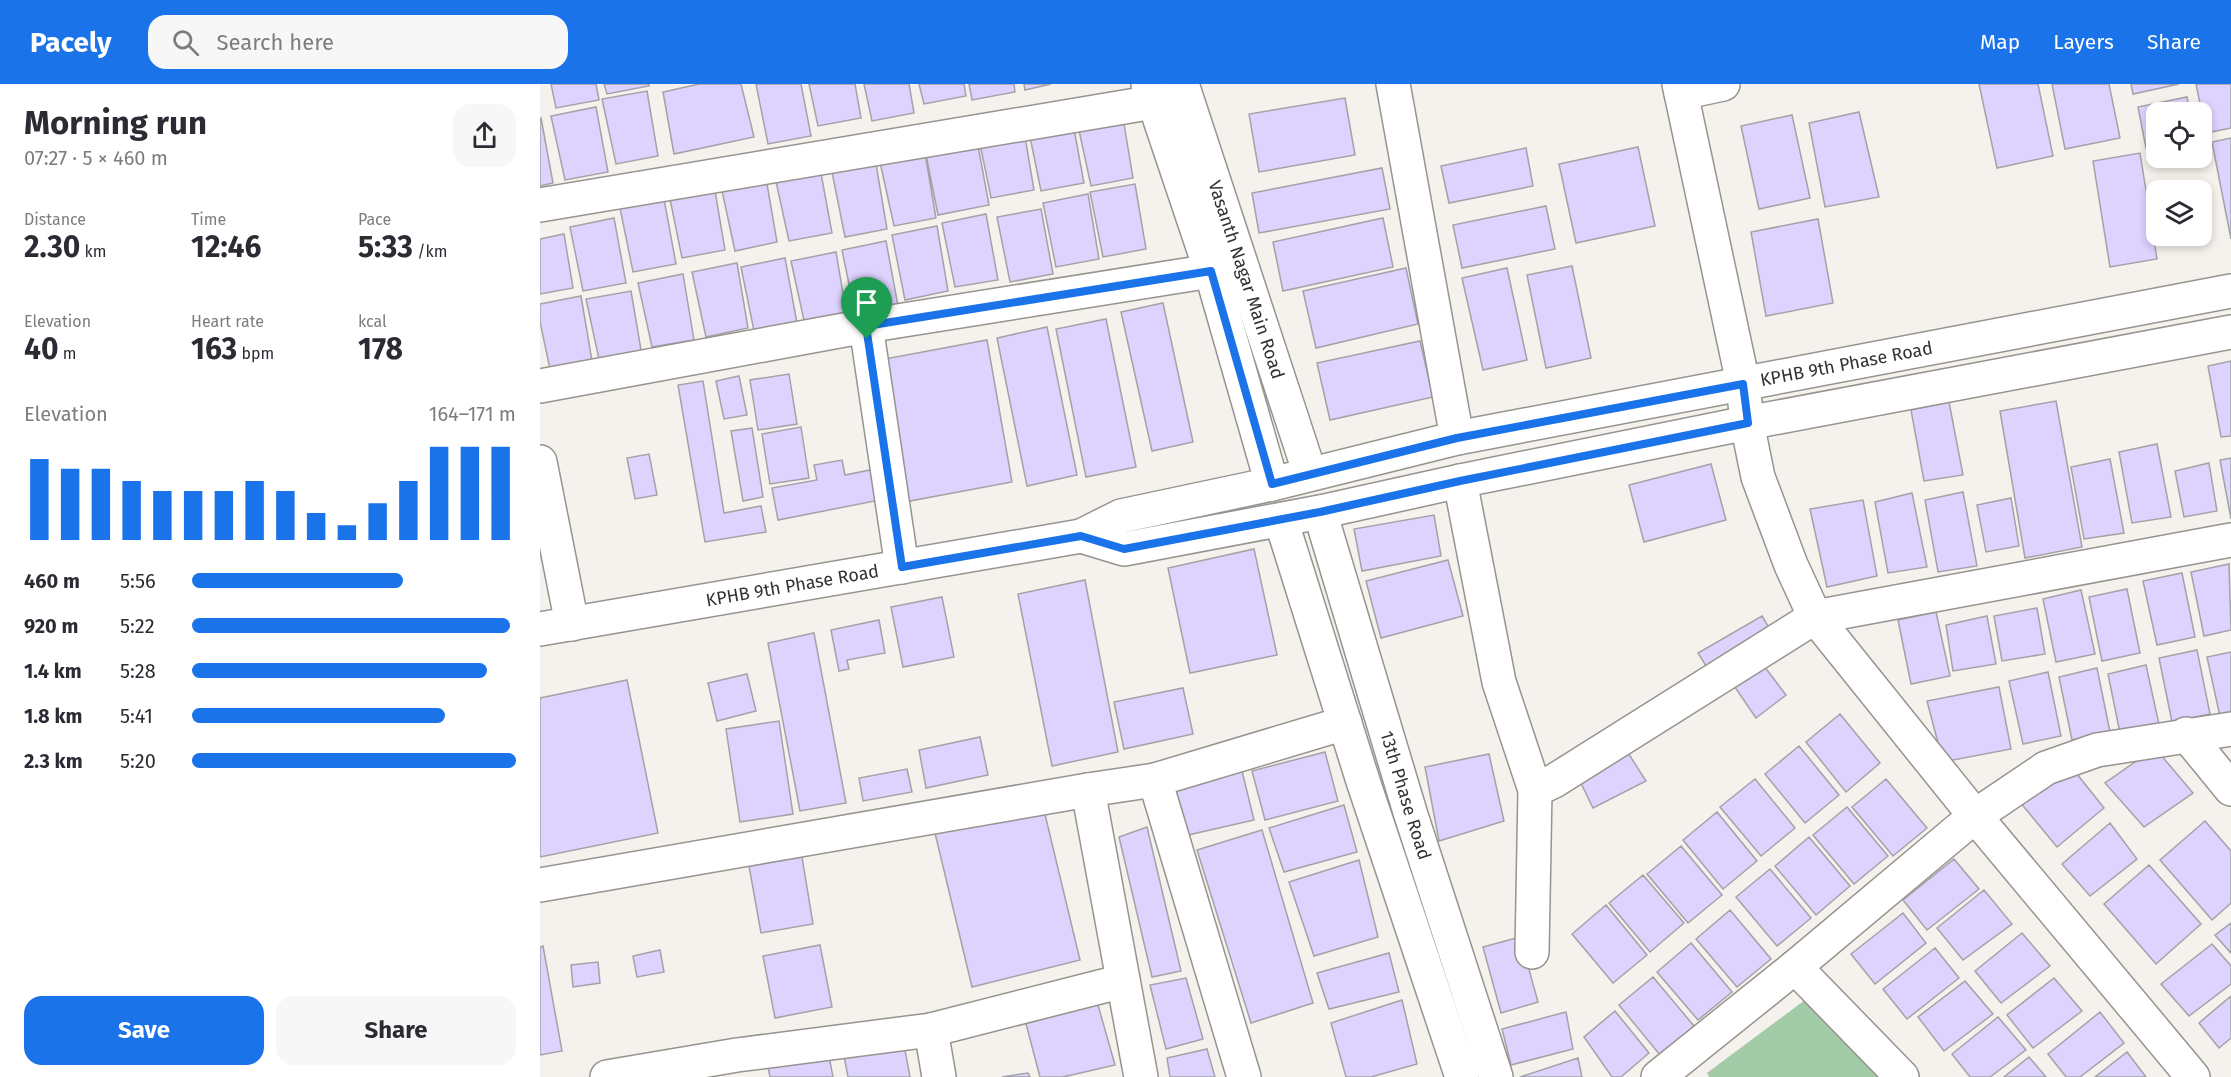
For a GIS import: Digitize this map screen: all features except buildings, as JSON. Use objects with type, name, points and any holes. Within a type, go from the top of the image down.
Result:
[{"type":"street","name":"Vasanth Nagar Main Road","points":[[1182,84],[1310,474]]},
{"type":"street","points":[[1393,84],[1457,438]]},
{"type":"street","points":[[1723,84],[1680,88],[1743,384],[1758,477],[1791,565],[1815,617],[1975,816],[2193,1077]]},
{"type":"street","name":"Vasanth Nagar Main Road","points":[[1151,93],[1211,271],[1272,484]]},
{"type":"street","points":[[540,205],[1151,93]]},
{"type":"street","points":[[540,386],[866,326],[1211,271]]},
{"type":"street","name":"KPHB 9th Phase Road","points":[[540,629],[1081,536],[1121,516],[1272,484],[1457,438],[2231,291]]},
{"type":"street","points":[[866,326],[902,567]]},
{"type":"street","name":"KPHB 9th Phase Road","points":[[1081,536],[1124,549],[1281,520],[1748,423],[2231,332]]},
{"type":"street","points":[[540,462],[572,624]]},
{"type":"street","points":[[1460,481],[1499,682],[1535,790],[1532,952]]},
{"type":"street","points":[[1161,508],[1168,541]]},
{"type":"street","name":"13th Phase Road","points":[[1320,512],[1410,812],[1496,1077]]},
{"type":"street","name":"13th Phase Road","points":[[1281,520],[1345,723],[1462,1077]]},
{"type":"street","points":[[1535,790],[1554,781],[1815,617],[2231,540]]},
{"type":"street","points":[[540,885],[1155,780],[1345,723]]},
{"type":"street","points":[[1677,1071],[1795,967],[1975,816],[2046,768],[2097,750],[2186,734],[2231,729]]},
{"type":"street","points":[[2186,734],[2231,789]]},
{"type":"street","points":[[1155,780],[1244,1077]]},
{"type":"street","points":[[1088,790],[1141,1077]]},
{"type":"street","points":[[1795,967],[1902,1077]]},
{"type":"street","points":[[607,1077],[739,1066],[931,1030],[1123,981]]},
{"type":"street","points":[[931,1030],[939,1077]]},
{"type":"green space","points":[[1805,1000],[1882,1077],[1709,1077],[1707,1073]]},
{"type":"route","points":[[1211,271],[1272,484],[1457,438],[1743,384],[1748,423],[1460,481],[1320,512],[1124,549],[1081,536],[902,567],[867,339],[866,326],[1211,271]]}]
